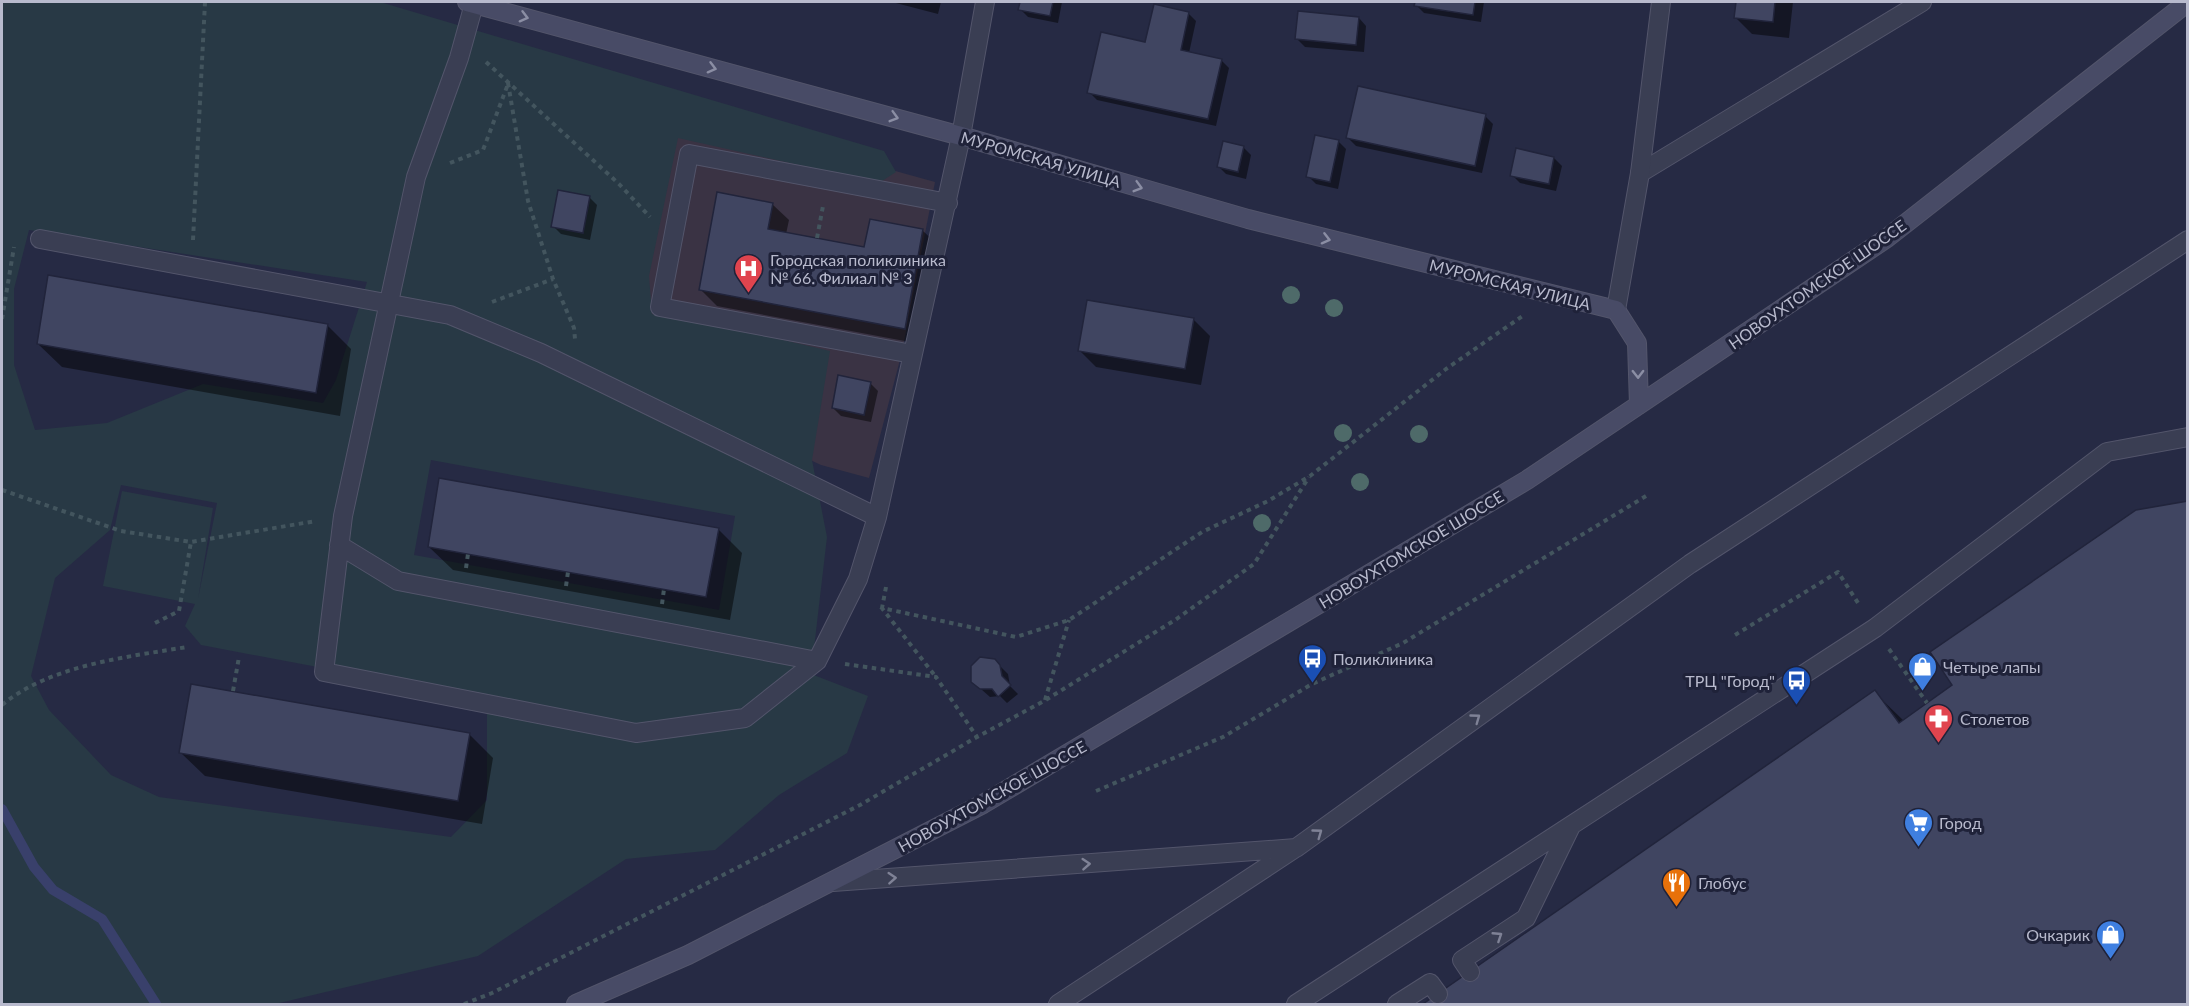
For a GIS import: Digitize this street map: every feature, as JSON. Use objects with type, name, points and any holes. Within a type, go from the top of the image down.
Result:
[{"type":"main road","name":"НОВОУХТОМСКОЕ ШОССЕ","points":[[576,1005],[688,955],[983,804],[1527,480],[1887,238],[2187,2]]},
{"type":"main road","name":"МУРОМСКАЯ УЛИЦА","points":[[471,3],[961,136],[1248,219],[1616,310]]},
{"type":"main road","points":[[1616,310],[1637,343],[1639,405]]},
{"type":"street","points":[[471,3],[459,58],[416,177],[388,304],[343,516],[324,672],[636,733],[745,718],[818,661],[858,579],[877,517],[948,202],[985,2]]},
{"type":"street","points":[[1616,310],[1640,173],[1661,2]]},
{"type":"street","points":[[1640,173],[1922,2]]},
{"type":"street","points":[[912,354],[660,307],[689,154],[948,202]]},
{"type":"street","points":[[40,239],[450,315],[577,371],[812,483],[877,517]]},
{"type":"street","points":[[1058,1005],[1296,848],[1690,564],[2187,240]]},
{"type":"street","points":[[1296,1005],[1875,628],[2107,452],[2187,437]]},
{"type":"street","points":[[339,545],[398,581],[818,661]]},
{"type":"street","points":[[1470,972],[1462,960],[1526,918],[1571,826]]},
{"type":"street","points":[[833,882],[1296,848]]},
{"type":"street","points":[[1397,1005],[1430,983],[1438,994]]},
{"type":"path","points":[[191,268],[205,2]]},
{"type":"path","points":[[463,39],[619,184],[651,218]]},
{"type":"path","points":[[416,177],[483,150],[508,83]]},
{"type":"path","points":[[508,83],[528,201],[553,279],[574,328],[577,371]]},
{"type":"path","points":[[2,318],[16,238],[40,239]]},
{"type":"path","points":[[450,315],[517,294],[553,279]]},
{"type":"path","points":[[882,608],[1016,637],[1069,620],[1202,532],[1268,501],[1310,476],[1446,369],[1554,294]]},
{"type":"path","points":[[464,1005],[492,993],[860,805],[1044,701],[1175,620],[1254,564],[1310,476]]},
{"type":"path","points":[[2,490],[121,531],[191,542],[343,516]]},
{"type":"path","points":[[1096,791],[1223,736],[1312,684],[1403,643],[1646,496]]},
{"type":"path","points":[[155,622],[179,611],[191,542]]},
{"type":"path","points":[[858,579],[936,677],[977,737]]},
{"type":"path","points":[[1044,701],[1069,620]]},
{"type":"path","points":[[2,705],[15,694],[91,662],[187,647]]},
{"type":"path","points":[[233,691],[239,657]]},
{"type":"path","points":[[818,661],[936,677]]},
{"type":"shaded area","points":[[2,2],[380,2],[884,151],[896,172],[879,183],[678,138],[649,276],[652,314],[745,331],[830,351],[812,460],[827,537],[811,674],[868,696],[847,753],[779,795],[715,850],[626,859],[478,956],[275,1004],[2,1004]],"holes":[[[558,190],[590,196],[583,232],[552,227]],[[29,230],[367,282],[336,380],[323,403],[203,384],[107,423],[35,430],[14,365],[14,289]],[[431,460],[735,516],[719,610],[414,555]],[[121,485],[217,503],[198,599],[213,508],[122,491],[103,586],[195,604],[185,626],[201,645],[487,699],[487,800],[451,837],[159,797],[111,775],[49,710],[31,676],[55,578],[110,530]]]},
{"type":"shaded area","name":"Городская поликлиника № 66. Филиал № 3","points":[[664,107],[935,182],[902,352],[869,478],[821,465],[587,356],[583,233],[590,196]]},
{"type":"building","points":[[1020,2],[1053,2],[1050,16],[1018,10]]},
{"type":"building","points":[[1415,2],[1475,2],[1473,15],[1414,6]]},
{"type":"building","points":[[1736,2],[1775,2],[1773,22],[1734,18]]},
{"type":"building","points":[[1154,4],[1189,12],[1181,50],[1222,59],[1208,119],[1087,93],[1101,32],[1145,42]]},
{"type":"building","points":[[1298,11],[1359,17],[1356,45],[1295,39]]},
{"type":"building","points":[[1358,86],[1486,114],[1475,166],[1346,138]]},
{"type":"building","points":[[1315,135],[1339,140],[1330,182],[1306,177]]},
{"type":"building","points":[[1223,141],[1244,146],[1238,172],[1217,167]]},
{"type":"building","points":[[1516,148],[1554,157],[1549,184],[1510,176]]},
{"type":"building","points":[[558,190],[590,196],[583,233],[551,227]]},
{"type":"building","points":[[717,192],[773,203],[768,229],[864,247],[870,219],[923,229],[905,329],[699,290]]},
{"type":"building","points":[[48,275],[328,324],[316,393],[37,344]]},
{"type":"building","points":[[1087,300],[1194,318],[1185,369],[1078,351]]},
{"type":"building","points":[[838,375],[871,382],[864,415],[832,408]]},
{"type":"building","points":[[439,478],[719,528],[706,597],[428,547]]},
{"type":"building","name":"Город","points":[[2188,501],[2188,1004],[1423,1004],[1875,690],[1899,723],[1952,685],[1930,652],[2136,510]]},
{"type":"building","points":[[980,657],[995,659],[1000,665],[1002,676],[1011,685],[998,697],[992,689],[980,689],[971,682],[971,666]]},
{"type":"building","points":[[191,684],[470,733],[458,801],[179,753]]},
{"type":"waterway","points":[[2,809],[34,867],[53,890],[102,919],[156,1004]]},
{"type":"place","name":"Городская поликлиника № 66. Филиал № 3","points":[[749,294]]},
{"type":"place","name":"Поликлиника","points":[[1312,684]]},
{"type":"place","name":"Четыре лапы","points":[[1922,692]]},
{"type":"place","name":"ТРЦ \"Город\"","points":[[1796,706]]},
{"type":"place","name":"Столетов","points":[[1939,744]]},
{"type":"place","name":"Город","points":[[1918,848]]},
{"type":"place","name":"Глобус","points":[[1677,908]]},
{"type":"place","name":"Очкарик","points":[[2111,960]]}]
